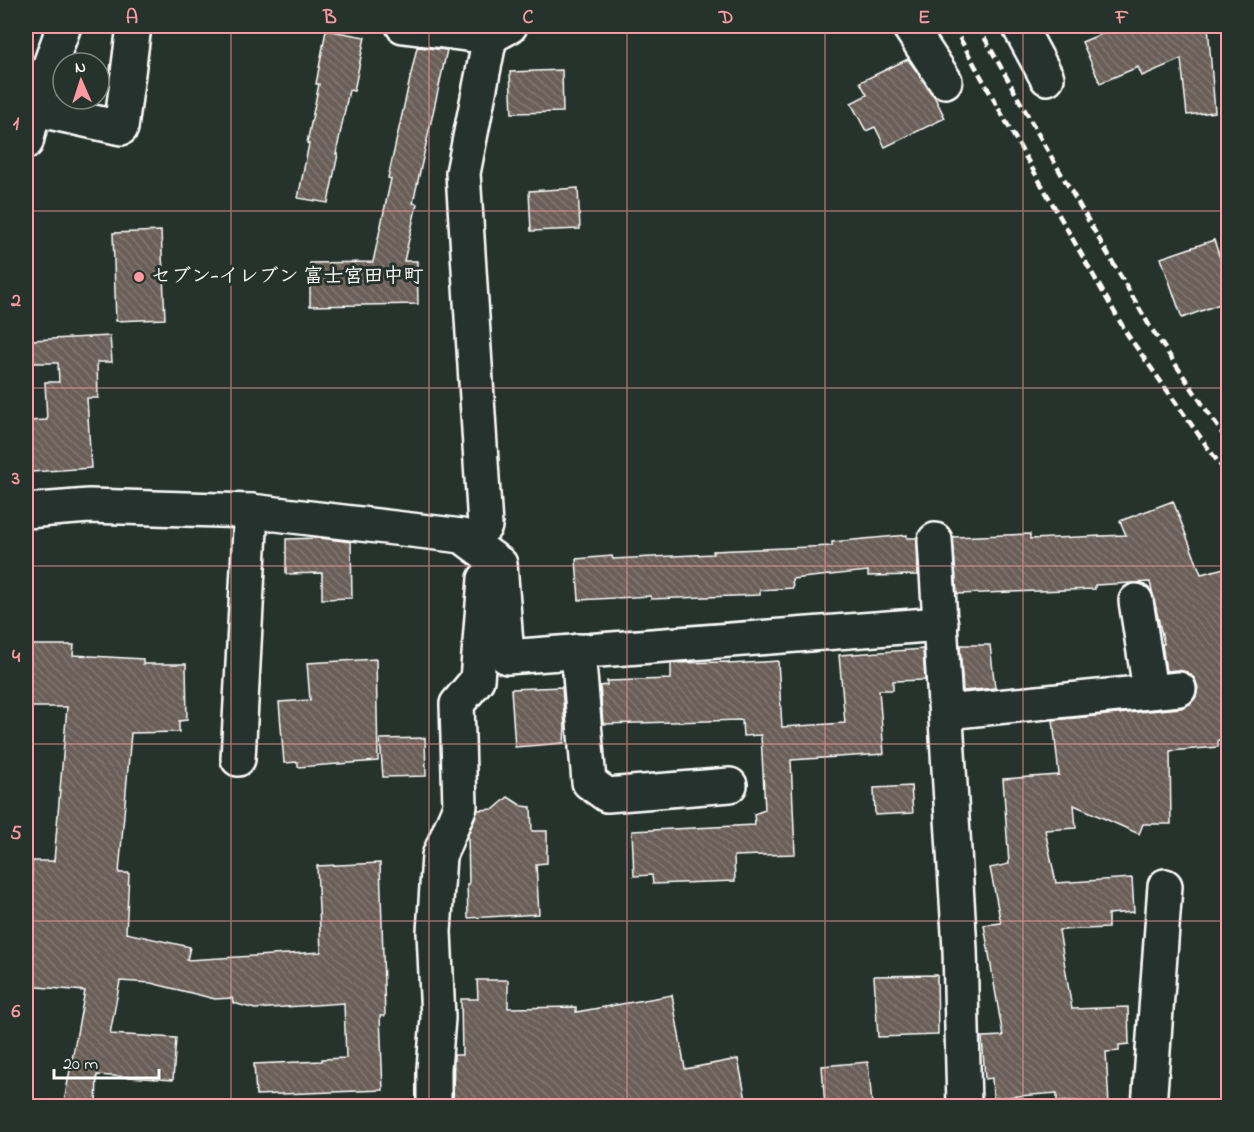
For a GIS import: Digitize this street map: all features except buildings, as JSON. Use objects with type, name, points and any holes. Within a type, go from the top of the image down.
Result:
[{"type":"street","points":[[26,142],[30,108],[64,26]]},
{"type":"street","points":[[30,108],[121,128],[134,26]]},
{"type":"street","points":[[403,26],[500,31],[463,174],[484,526]]},
{"type":"street","points":[[909,26],[945,81]]},
{"type":"street","points":[[1019,26],[1047,78]]},
{"type":"street","points":[[26,511],[89,506],[251,511],[462,536],[500,564],[507,657],[941,624]]},
{"type":"street","points":[[238,759],[251,511]]},
{"type":"street","points":[[935,540],[960,949],[964,1107]]},
{"type":"street","points":[[434,1107],[438,1018],[434,932],[439,856],[460,806],[457,704],[477,680],[485,577]]},
{"type":"street","points":[[946,712],[1165,689],[1136,601]]},
{"type":"street","points":[[578,651],[589,782],[607,795],[730,785]]},
{"type":"street","points":[[1149,1107],[1165,886]]},
{"type":"railway","points":[[953,26],[1127,334],[1228,476]]},
{"type":"railway","points":[[978,26],[1149,325],[1228,442]]},
{"type":"place","name":"セブン-イレブン 富士宮田中町","points":[[139,277]]}]
